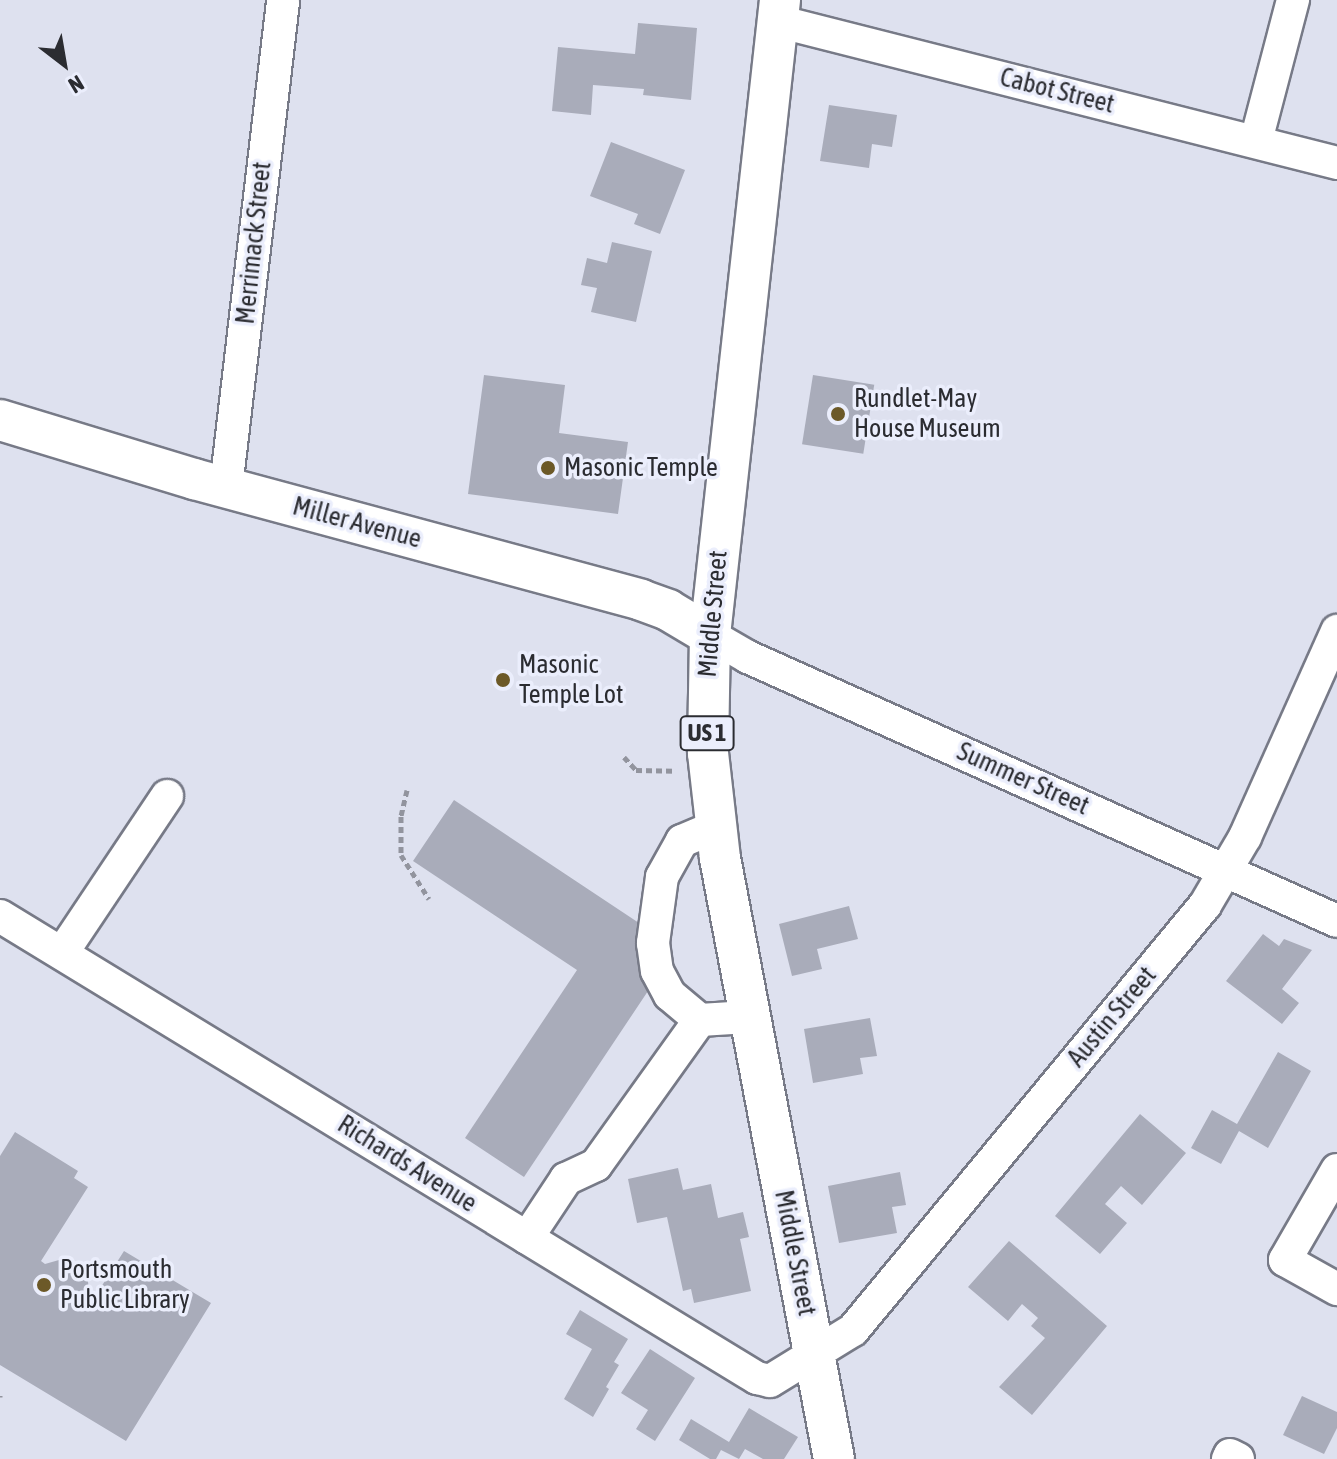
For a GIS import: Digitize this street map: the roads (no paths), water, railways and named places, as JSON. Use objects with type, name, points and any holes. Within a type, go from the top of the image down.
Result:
[{"type":"main road","name":"Middle Street","points":[[778,10],[710,635],[706,697],[715,827],[748,1017],[834,1459]]},
{"type":"main road","name":"Miller Avenue","points":[[0,420],[68,443],[641,600],[668,610],[710,635]]},
{"type":"street","name":"Merrimack Street","points":[[226,487],[283,0]]},
{"type":"street","points":[[1256,141],[1293,0]]},
{"type":"street","name":"Cabot Street","points":[[778,10],[1337,163]]},
{"type":"street","name":"Austin Street","points":[[815,1353],[853,1330],[1205,905],[1228,870],[1337,631]]},
{"type":"street","name":"Summer Street","points":[[710,635],[748,657],[1337,921]]},
{"type":"street","points":[[62,953],[167,796]]},
{"type":"street","points":[[715,827],[682,841],[662,877],[653,943],[657,971],[670,995],[700,1020],[748,1017]]},
{"type":"street","name":"Richards Avenue","points":[[0,916],[757,1378],[770,1381],[815,1353]]},
{"type":"street","points":[[527,1238],[566,1179],[596,1165],[700,1020]]},
{"type":"street","points":[[1337,1170],[1285,1260],[1337,1289]]},
{"type":"street","points":[[1228,1459],[1230,1455],[1238,1459]]},
{"type":"place","name":"Rundlet-May House Museum","points":[[838,414]]},
{"type":"place","name":"Masonic Temple","points":[[548,468]]},
{"type":"place","name":"Masonic Temple Lot","points":[[503,680]]},
{"type":"place","name":"Portsmouth Public Library","points":[[44,1285]]}]
